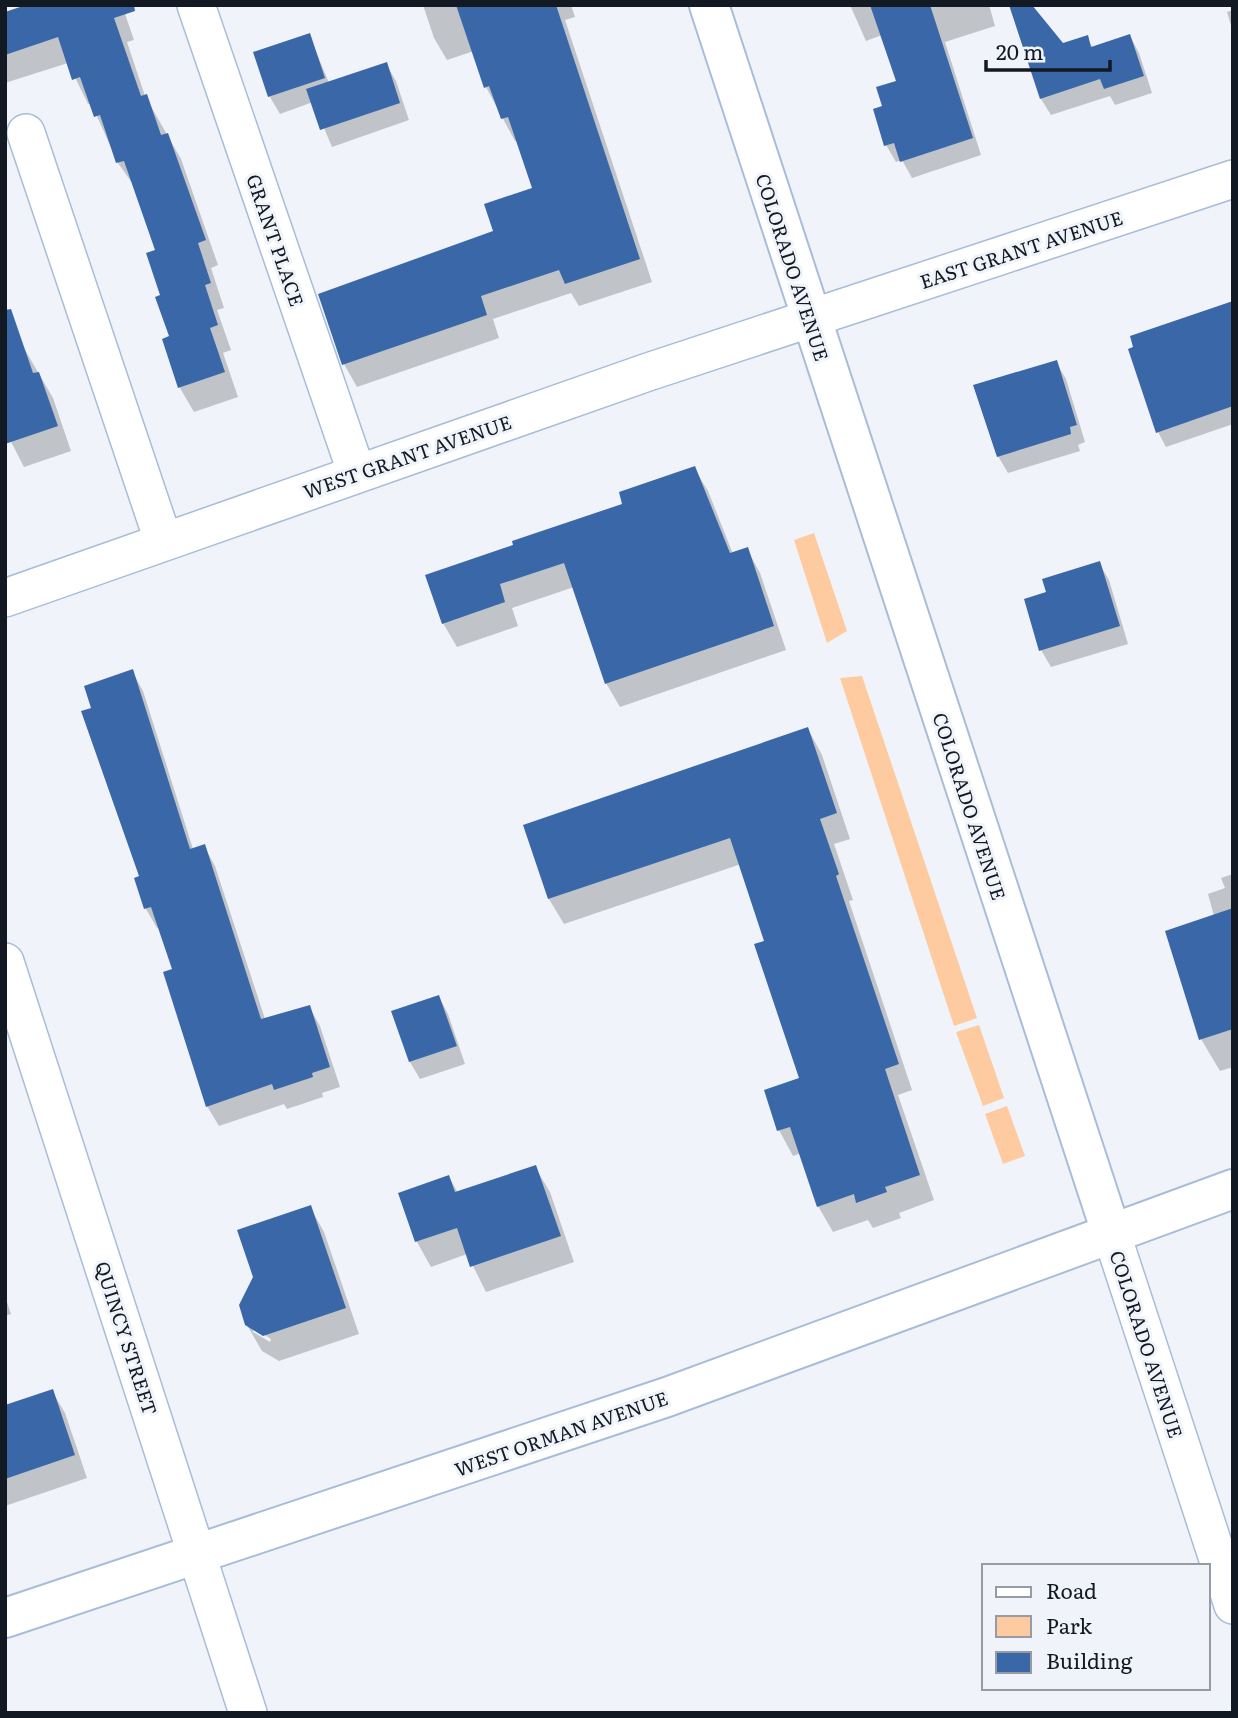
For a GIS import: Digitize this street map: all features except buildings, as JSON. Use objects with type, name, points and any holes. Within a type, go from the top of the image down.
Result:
[{"type":"street","name":"GRANT PLACE","points":[[196,5],[356,474]]},
{"type":"street","name":"COLORADO AVENUE","points":[[709,5],[1233,1605]]},
{"type":"street","points":[[26,133],[163,540]]},
{"type":"street","name":"EAST GRANT AVENUE","points":[[810,318],[1233,179]]},
{"type":"street","name":"WEST GRANT AVENUE","points":[[5,598],[163,540],[810,318]]},
{"type":"street","name":"QUINCY STREET","points":[[5,962],[248,1713]]},
{"type":"street","name":"WEST ORMAN AVENUE","points":[[5,1618],[667,1397],[1233,1189]]},
{"type":"green space","points":[[814,533],[847,631],[827,643],[794,540]]},
{"type":"green space","points":[[862,676],[977,1018],[954,1026],[840,678]]},
{"type":"green space","points":[[979,1025],[1004,1098],[983,1106],[956,1032]]},
{"type":"green space","points":[[1007,1106],[1025,1156],[1003,1164],[985,1114]]}]
